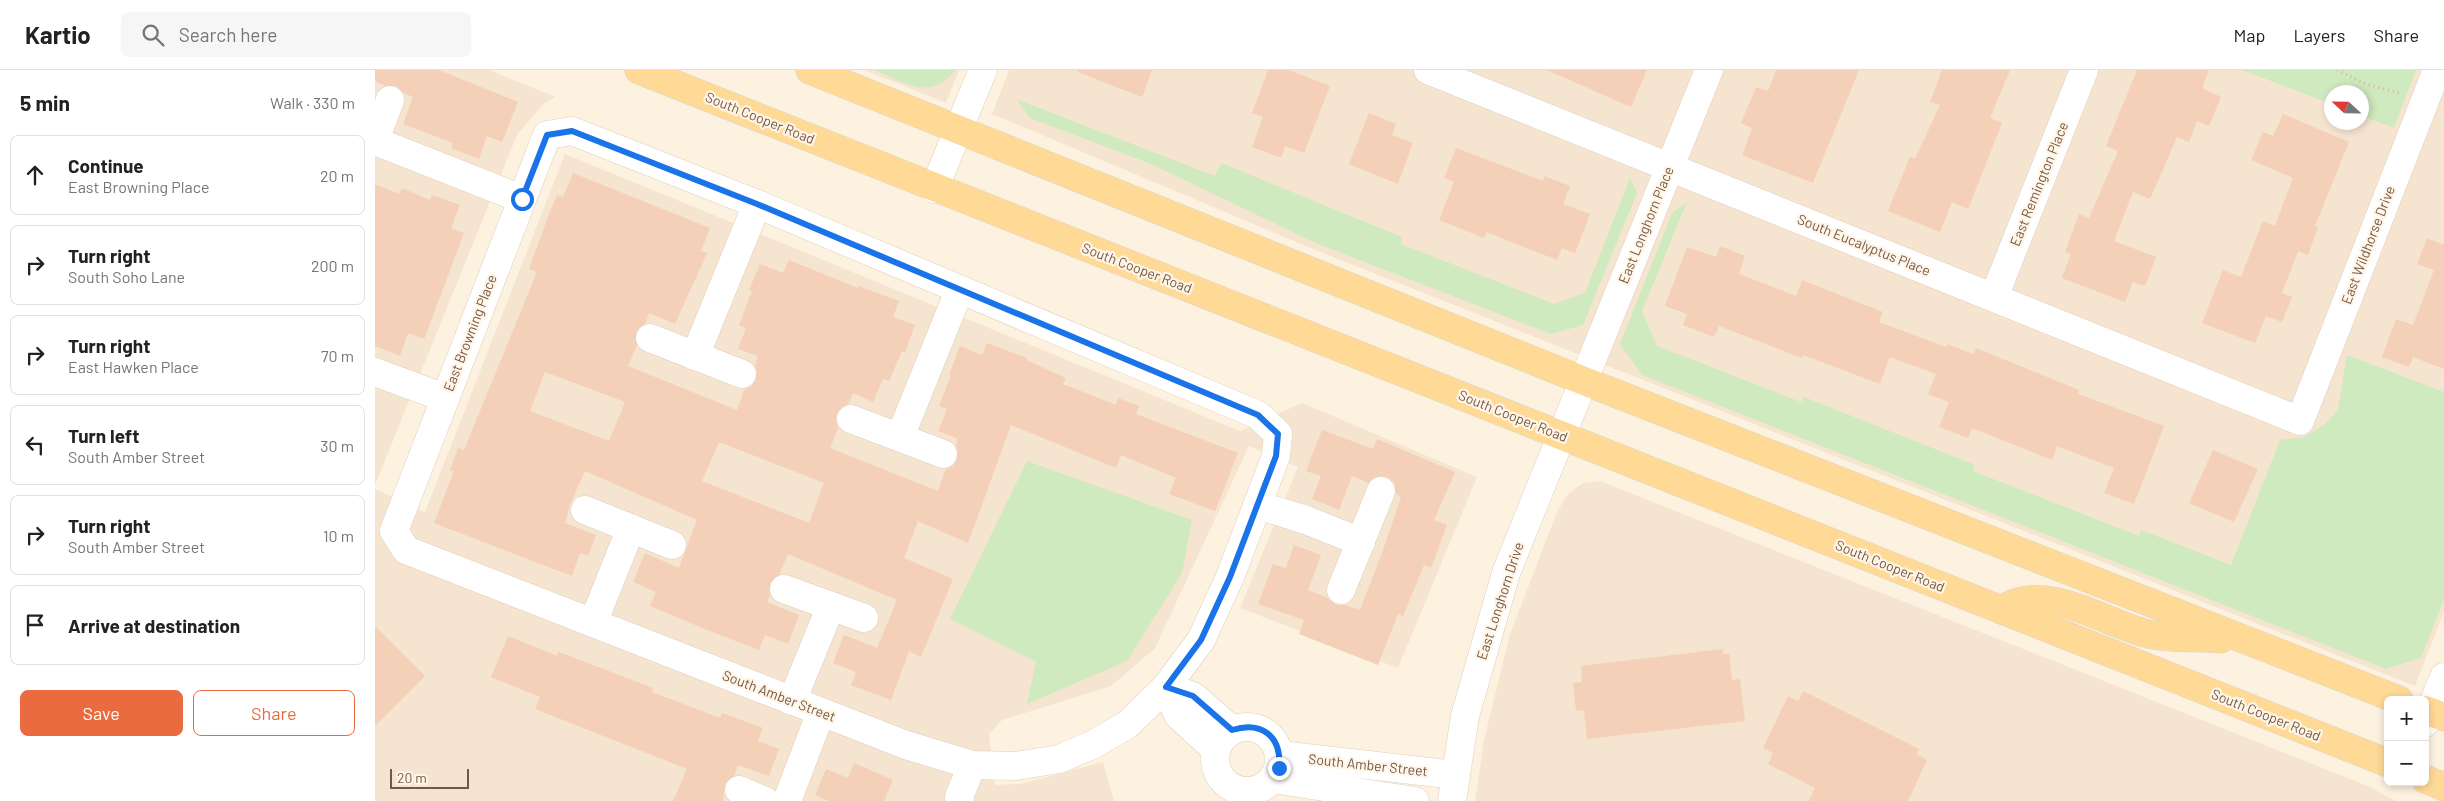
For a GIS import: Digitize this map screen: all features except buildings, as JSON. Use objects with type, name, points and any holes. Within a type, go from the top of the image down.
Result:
[{"type":"main road","name":"South Cooper Road","points":[[639,70],[2384,761]]},
{"type":"main road","points":[[809,70],[1584,381],[2389,696]]},
{"type":"main road","points":[[2002,610],[2012,602],[2036,598],[2055,601],[2149,634],[2250,641]]},
{"type":"main road","points":[[2429,781],[2444,787]]},
{"type":"street","points":[[934,188],[983,70]]},
{"type":"street","name":"South Eucalyptus Place","points":[[1428,70],[2300,421]]},
{"type":"street","name":"East Longhorn Place","points":[[1584,381],[1709,70]]},
{"type":"street","name":"East Remington Place","points":[[1994,297],[2084,70]]},
{"type":"street","name":"East Wildhorse Drive","points":[[2300,421],[2437,70]]},
{"type":"street","points":[[391,100],[375,141],[522,199]]},
{"type":"street","name":"East Browning Place","points":[[394,531],[547,135],[572,131],[757,204]]},
{"type":"street","points":[[695,356],[757,204],[959,291],[900,438]]},
{"type":"street","name":"South Amber Street","points":[[394,531],[406,550],[906,745],[972,765],[1015,766],[1059,759],[1092,745],[1127,725],[1166,687],[1201,640],[1230,577],[1276,456],[1278,434],[1258,415],[959,291]]},
{"type":"street","points":[[650,338],[742,374]]},
{"type":"street","points":[[375,372],[445,398]]},
{"type":"street","name":"East Longhorn Drive","points":[[1454,788],[1465,716],[1506,573],[1584,381]]},
{"type":"street","points":[[851,419],[943,454]]},
{"type":"street","points":[[1341,590],[1381,492]]},
{"type":"street","points":[[1257,505],[1306,520],[1361,542]]},
{"type":"street","points":[[585,510],[672,545]]},
{"type":"street","points":[[593,624],[631,528]]},
{"type":"street","points":[[784,589],[864,618]]},
{"type":"street","points":[[792,701],[831,606]]},
{"type":"street","points":[[2431,715],[2444,677]]},
{"type":"street","points":[[1166,687],[1193,696],[1224,740]]},
{"type":"street","points":[[787,801],[821,712]]},
{"type":"street","points":[[1244,726],[1257,728],[1268,733],[1276,743],[1276,767],[1263,788],[1251,791],[1238,790],[1227,784],[1219,774],[1215,762],[1224,740],[1244,726]]},
{"type":"street","points":[[960,801],[959,797],[972,765]]},
{"type":"street","name":"South Amber Street","points":[[1276,767],[1454,788]]},
{"type":"street","name":"South Amber Street","points":[[1276,767],[1415,801]]},
{"type":"street","points":[[739,790],[765,801]]},
{"type":"path","points":[[2337,70],[2366,84],[2402,93],[2424,103]]},
{"type":"shaded area","points":[[375,70],[489,70],[556,97],[543,104],[517,135],[375,485]]},
{"type":"shaded area","points":[[864,70],[959,70],[946,103]]},
{"type":"shaded area","points":[[1009,70],[2444,70],[2444,612],[2415,686],[1313,249],[992,114]]},
{"type":"shaded area","points":[[565,154],[1240,431],[1302,403],[1477,477],[1398,668],[1240,608],[1298,467],[1249,446],[1155,648],[1111,686],[1002,720],[989,734],[995,785],[1021,784],[1103,762],[1114,801],[375,801],[375,489],[425,512]]},
{"type":"shaded area","points":[[1600,481],[2368,786],[2396,801],[1475,801],[1484,740],[1510,634],[1557,512],[1567,495],[1583,483]]},
{"type":"green space","points":[[875,70],[955,70],[944,81],[936,85],[918,87],[900,82]]},
{"type":"green space","points":[[2242,70],[2416,70],[2394,128],[2369,119],[2369,85],[2324,85],[2324,101]]},
{"type":"green space","points":[[1016,99],[1215,176],[1221,163],[1402,237],[1401,244],[1554,304],[1585,293],[1630,178],[1637,193],[1583,325],[1551,334],[1318,244],[1151,164],[1030,118]]},
{"type":"green space","points":[[1687,202],[1642,311],[1657,346],[1801,402],[1804,397],[1975,465],[1973,471],[2139,536],[2141,530],[2231,565],[2280,440],[2304,437],[2325,424],[2338,410],[2347,355],[2444,392],[2444,599],[2421,658],[2386,669],[1642,375],[1620,344],[1672,213]]},
{"type":"green space","points":[[1027,461],[1192,520],[1182,573],[1127,661],[1027,704],[1036,662],[950,619]]},
{"type":"route","points":[[522,199],[547,135],[572,131],[757,204],[959,291],[1258,415],[1278,434],[1276,456],[1230,577],[1201,640],[1166,687],[1193,696],[1232,730],[1244,726],[1257,728],[1268,733],[1276,743],[1280,755],[1279,768]]}]
